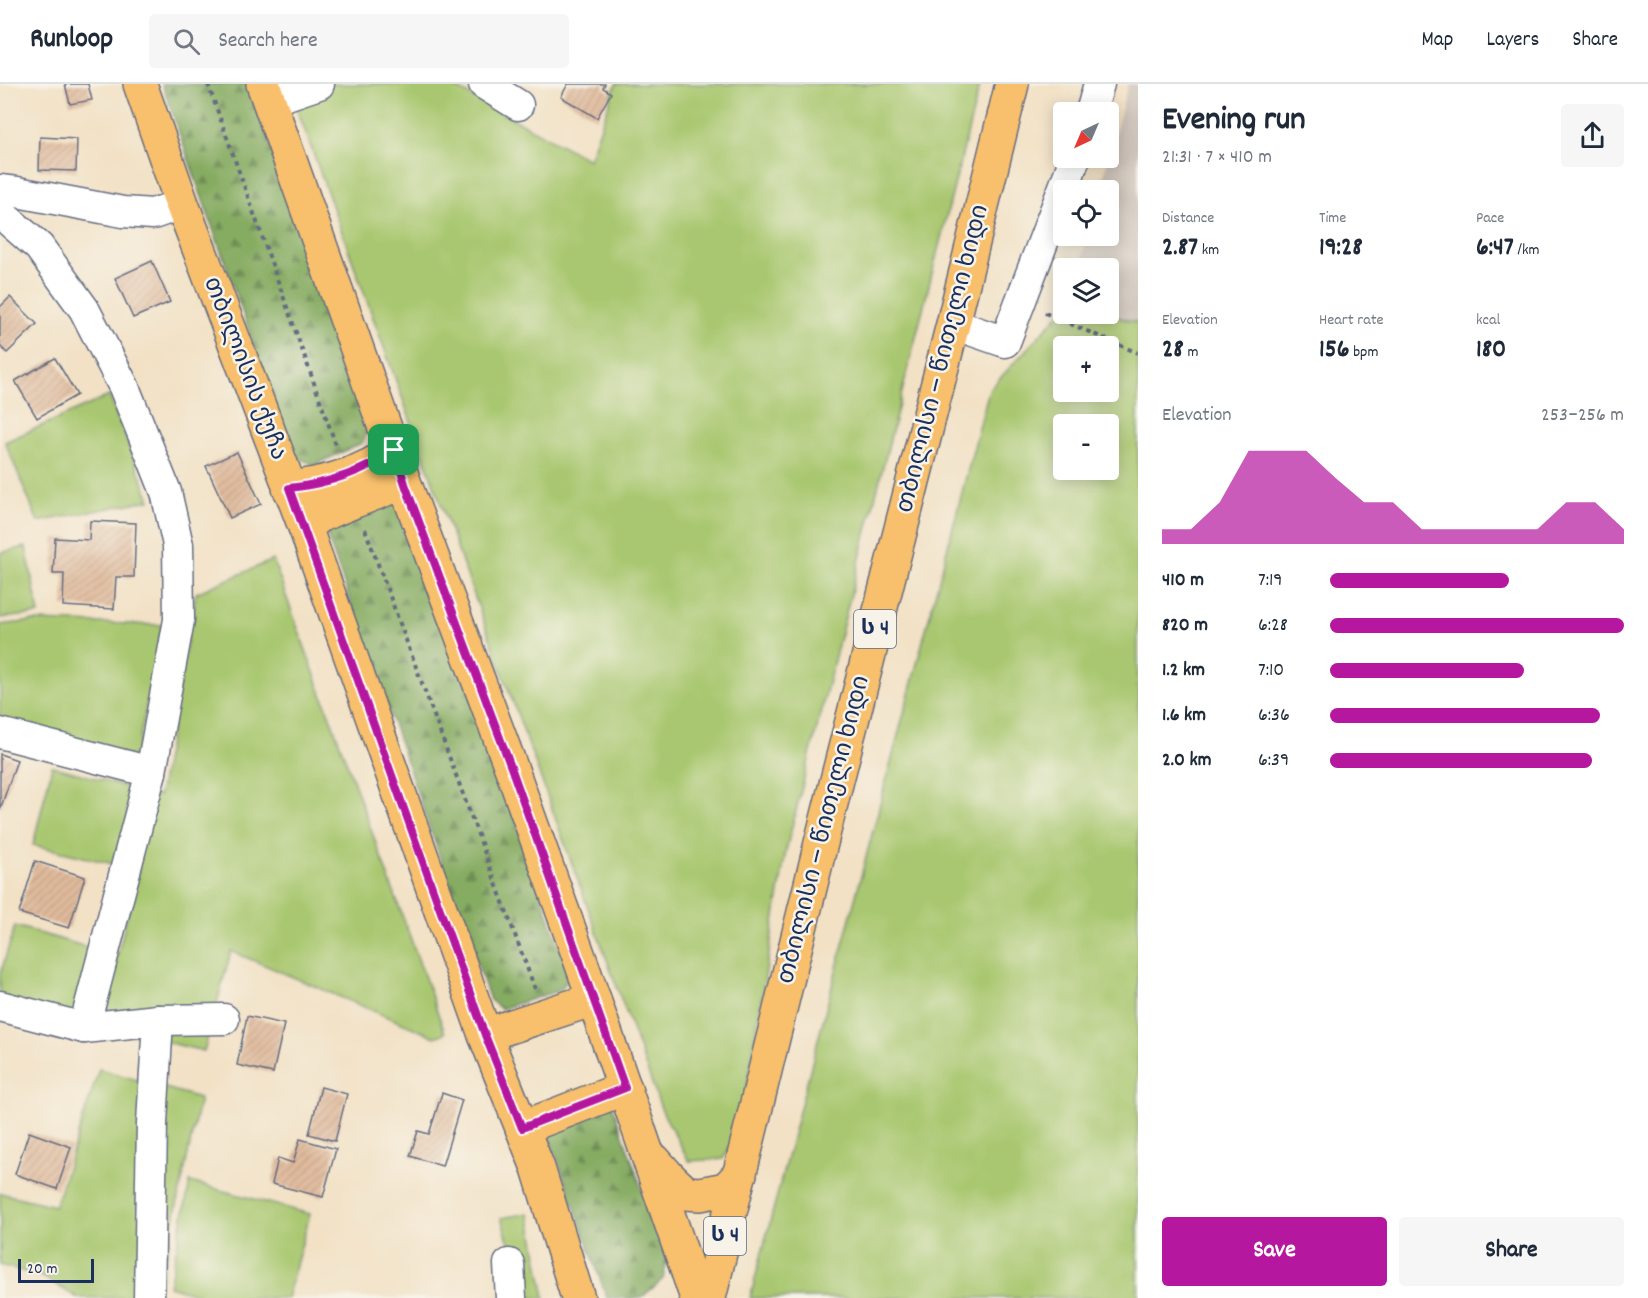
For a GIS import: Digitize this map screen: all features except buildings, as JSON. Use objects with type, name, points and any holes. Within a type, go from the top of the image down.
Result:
[{"type":"main road","name":"თბილისის ქუჩა","points":[[140,84],[182,204],[305,527],[485,1035],[538,1168],[578,1298]]},
{"type":"main road","name":"თბილისი — წითელი ხიდი","points":[[710,1298],[823,835],[1012,84]]},
{"type":"main road","points":[[266,93],[406,487],[512,770],[594,999],[697,1298]]},
{"type":"main road","points":[[305,527],[394,450]]},
{"type":"main road","points":[[289,488],[314,485],[350,488],[406,487]]},
{"type":"main road","points":[[485,1035],[594,999]]},
{"type":"main road","points":[[522,1128],[625,1088]]},
{"type":"main road","points":[[647,1152],[686,1192],[700,1194],[726,1189],[740,1174]]},
{"type":"street","points":[[266,93],[319,84]]},
{"type":"street","points":[[1094,102],[1099,84]]},
{"type":"street","points":[[953,324],[1005,342],[1071,168]]},
{"type":"street","points":[[0,190],[123,212],[153,214],[182,204]]},
{"type":"street","points":[[0,213],[39,247],[84,309],[124,387],[166,492],[178,545],[180,621],[151,772],[84,1028]]},
{"type":"street","points":[[0,733],[151,772]]},
{"type":"street","points":[[0,1006],[84,1028],[158,1020],[224,1019]]},
{"type":"street","points":[[150,1298],[152,1123],[158,1020]]},
{"type":"street","points":[[509,1264],[512,1298]]},
{"type":"path","points":[[208,84],[350,488],[544,1015]]},
{"type":"path","points":[[1020,302],[1138,352]]},
{"type":"shaded area","points":[[1128,84],[1138,84],[1138,323],[1119,317],[1119,258],[1082,258],[1085,246],[1119,246],[1119,180],[1103,180],[1106,168],[1119,168],[1119,118]]},
{"type":"green space","points":[[162,84],[248,84],[370,425],[362,443],[315,465],[293,456]]},
{"type":"green space","points":[[288,84],[449,84],[589,160],[616,84],[980,84],[786,850],[740,1128],[723,1159],[689,1161],[662,1111]]},
{"type":"green space","points":[[1119,317],[1138,323],[1138,1298],[750,1298],[989,390],[1053,321],[1053,324],[1119,324]]},
{"type":"green space","points":[[109,396],[150,500],[38,522],[5,442]]},
{"type":"green space","points":[[403,495],[570,977],[560,990],[501,1009],[490,1000],[321,518]]},
{"type":"green space","points":[[26,547],[39,614],[0,618],[0,553]]},
{"type":"green space","points":[[273,560],[445,1033],[435,1037],[231,951],[204,1051],[0,1003],[0,975],[15,926],[117,956],[139,870],[33,845],[52,766],[159,796],[196,593]]},
{"type":"green space","points":[[34,621],[162,625],[136,758],[0,720],[0,625]]},
{"type":"green space","points":[[99,1069],[200,1098],[157,1298],[78,1298],[43,1277],[0,1265],[0,1193],[55,1206]]},
{"type":"green space","points":[[608,1093],[667,1260],[663,1279],[642,1297],[637,1298],[607,1298],[545,1125]]},
{"type":"green space","points":[[190,1182],[310,1214],[287,1298],[208,1298],[169,1286]]},
{"type":"green space","points":[[529,1213],[545,1298],[525,1298],[501,1218]]},
{"type":"route","points":[[394,450],[512,770],[625,1088],[522,1128],[485,1035],[305,527],[289,488],[314,485],[346,475],[380,461],[394,450]]}]
